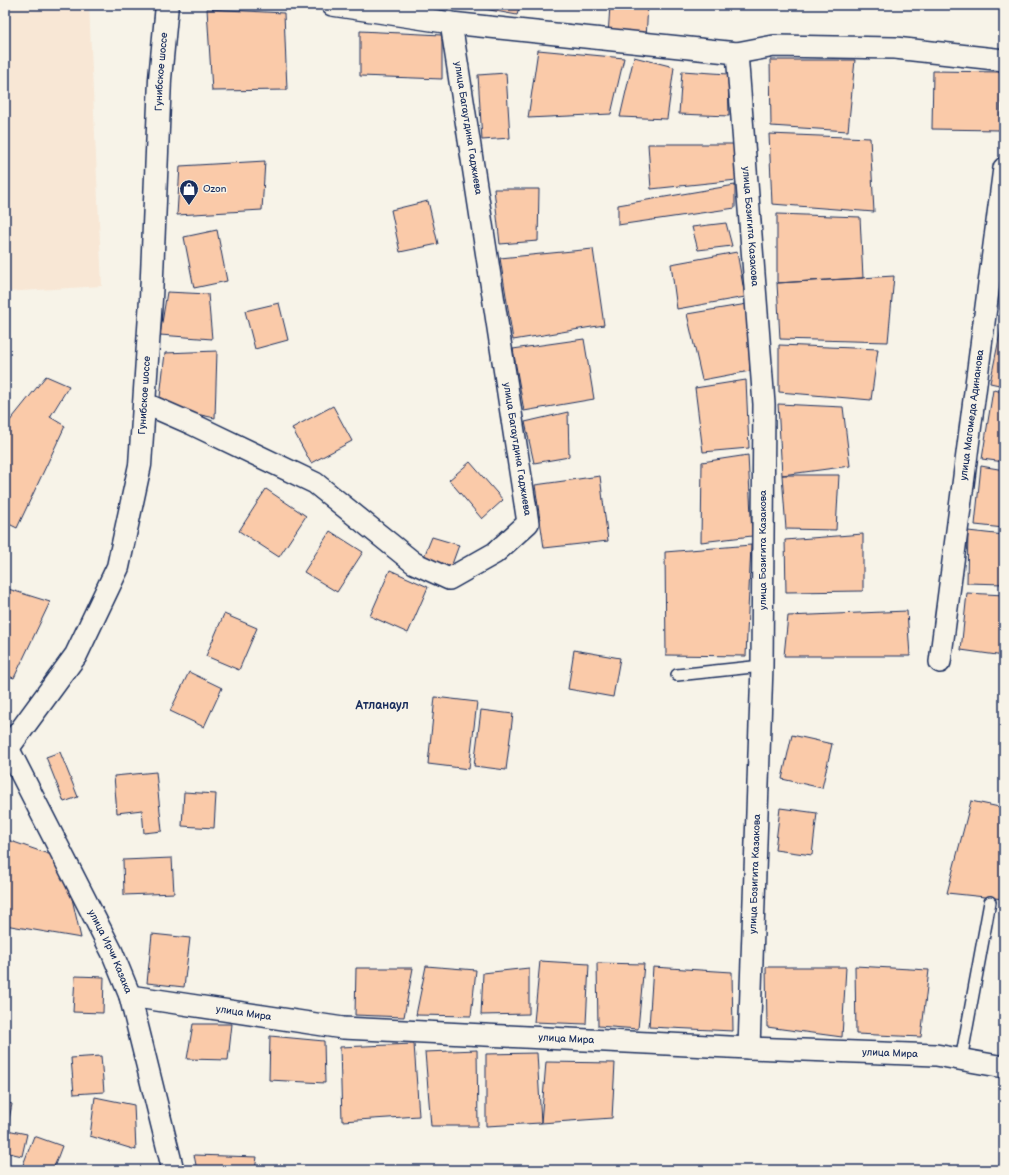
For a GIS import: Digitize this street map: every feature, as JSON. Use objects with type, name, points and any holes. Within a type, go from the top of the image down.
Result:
[{"type":"main road","name":"Гунибское шоссе","points":[[6,748],[76,655],[118,567],[140,465],[152,299],[160,79],[167,5]]},
{"type":"street","points":[[332,5],[428,12],[451,23],[737,53],[774,46],[895,48],[1004,60]]},
{"type":"street","name":"улица Багаутдина Гаджиева","points":[[144,403],[192,424],[315,483],[414,563],[449,579],[495,553],[528,523],[451,23]]},
{"type":"street","name":"улица Бозигита Казакова","points":[[737,53],[764,404],[762,666],[749,1048]]},
{"type":"street","name":"улица Магомеда Адинанова","points":[[940,662],[1004,168]]},
{"type":"street","name":"улица Ирчи Казака","points":[[6,748],[112,952],[130,996],[174,1170]]},
{"type":"street","name":"улица Мира","points":[[130,996],[343,1028],[749,1048],[936,1055],[1004,1067]]},
{"type":"lane","points":[[677,675],[762,666]]},
{"type":"lane","points":[[961,1060],[990,902]]},
{"type":"shaded area","points":[[5,5],[89,5],[102,286],[5,292]]},
{"type":"building","points":[[463,5],[520,5],[517,15]]},
{"type":"building","points":[[610,5],[648,5],[646,38],[608,36]]},
{"type":"building","points":[[207,9],[284,13],[287,90],[212,91]]},
{"type":"building","points":[[360,31],[442,35],[442,79],[360,76]]},
{"type":"building","points":[[538,50],[624,58],[611,114],[528,118]]},
{"type":"building","points":[[634,57],[674,67],[667,119],[620,117]]},
{"type":"building","points":[[770,60],[855,60],[848,131],[771,126]]},
{"type":"building","points":[[682,71],[728,74],[729,116],[679,114]]},
{"type":"building","points":[[933,71],[1001,72],[1000,130],[932,129]]},
{"type":"building","points":[[506,73],[510,138],[482,140],[478,75]]},
{"type":"building","points":[[769,134],[870,138],[874,212],[772,204]]},
{"type":"building","points":[[648,144],[734,144],[737,180],[651,189]]},
{"type":"building","points":[[265,161],[262,210],[177,215],[180,166]]},
{"type":"building","points":[[735,185],[735,208],[618,225],[618,205]]},
{"type":"building","points":[[494,189],[539,189],[538,241],[500,244]]},
{"type":"building","points":[[428,201],[438,244],[400,252],[391,210]]},
{"type":"building","points":[[777,214],[860,217],[863,278],[777,283]]},
{"type":"building","points":[[726,223],[732,246],[698,250],[692,227]]},
{"type":"building","points":[[217,230],[227,281],[194,288],[184,237]]},
{"type":"building","points":[[593,249],[604,325],[513,340],[500,258]]},
{"type":"building","points":[[737,252],[745,297],[677,309],[671,264]]},
{"type":"building","points":[[894,276],[888,342],[780,339],[777,283]]},
{"type":"building","points":[[167,292],[208,294],[212,339],[160,335]]},
{"type":"building","points":[[1004,297],[1004,322],[1000,321]]},
{"type":"building","points":[[279,303],[288,340],[255,349],[245,311]]},
{"type":"building","points":[[747,304],[750,371],[702,380],[687,314]]},
{"type":"building","points":[[1001,329],[1004,330],[1004,386],[990,383]]},
{"type":"building","points":[[584,339],[594,399],[524,411],[513,349]]},
{"type":"building","points":[[779,345],[878,349],[871,400],[779,392]]},
{"type":"building","points":[[217,351],[215,418],[159,406],[165,353]]},
{"type":"building","points":[[46,376],[69,386],[50,417],[65,426],[17,528],[5,522],[5,427]]},
{"type":"building","points":[[746,380],[749,448],[703,452],[695,388]]},
{"type":"building","points":[[993,390],[1004,392],[1004,462],[982,459]]},
{"type":"building","points":[[778,404],[843,407],[850,466],[782,475]]},
{"type":"building","points":[[333,406],[352,441],[311,463],[292,428]]},
{"type":"building","points":[[568,412],[569,457],[534,463],[525,422]]},
{"type":"building","points":[[748,455],[752,536],[701,542],[702,462]]},
{"type":"building","points":[[470,462],[503,500],[482,519],[449,480]]},
{"type":"building","points":[[981,466],[1004,470],[1004,528],[975,525]]},
{"type":"building","points":[[782,475],[839,475],[836,530],[786,529]]},
{"type":"building","points":[[600,476],[608,541],[544,548],[535,485]]},
{"type":"building","points":[[266,489],[306,516],[279,557],[239,531]]},
{"type":"building","points":[[330,531],[363,552],[337,592],[304,572]]},
{"type":"building","points":[[968,531],[1004,535],[1004,584],[967,583]]},
{"type":"building","points":[[863,534],[863,591],[786,592],[785,540]]},
{"type":"building","points":[[432,537],[459,545],[451,567],[423,559]]},
{"type":"building","points":[[751,545],[746,656],[666,655],[665,552]]},
{"type":"building","points":[[390,570],[428,587],[408,633],[370,616]]},
{"type":"building","points":[[5,588],[50,602],[14,678],[5,675]]},
{"type":"building","points":[[967,593],[1004,595],[1004,656],[961,650]]},
{"type":"building","points":[[907,611],[910,656],[784,656],[788,616]]},
{"type":"building","points":[[224,614],[257,628],[239,670],[206,656]]},
{"type":"building","points":[[574,650],[620,658],[613,697],[568,689]]},
{"type":"building","points":[[189,672],[222,688],[204,727],[170,711]]},
{"type":"building","points":[[435,697],[477,702],[469,769],[428,764]]},
{"type":"building","points":[[481,710],[513,714],[506,770],[474,766]]},
{"type":"building","points":[[792,735],[832,744],[822,788],[782,779]]},
{"type":"building","points":[[60,752],[78,797],[64,802],[46,757]]},
{"type":"building","points":[[156,772],[162,831],[144,833],[142,810],[117,813],[114,776]]},
{"type":"building","points":[[184,792],[216,794],[214,828],[182,826]]},
{"type":"building","points":[[971,801],[1004,808],[1004,899],[947,893]]},
{"type":"building","points":[[780,808],[817,813],[812,855],[775,850]]},
{"type":"building","points":[[5,839],[63,859],[81,938],[5,925]]},
{"type":"building","points":[[172,858],[174,893],[124,895],[123,860]]},
{"type":"building","points":[[152,934],[190,938],[184,987],[147,983]]},
{"type":"building","points":[[540,961],[589,964],[586,1024],[534,1022]]},
{"type":"building","points":[[597,963],[644,964],[638,1029],[598,1026]]},
{"type":"building","points":[[426,966],[476,970],[471,1016],[416,1015]]},
{"type":"building","points":[[855,966],[929,970],[921,1037],[856,1034]]},
{"type":"building","points":[[653,967],[732,972],[733,1031],[649,1027]]},
{"type":"building","points":[[766,967],[846,967],[842,1037],[767,1027]]},
{"type":"building","points":[[356,968],[413,968],[404,1017],[355,1015]]},
{"type":"building","points":[[529,968],[529,1014],[481,1015],[483,973]]},
{"type":"building","points":[[75,976],[104,977],[103,1013],[73,1012]]},
{"type":"building","points":[[193,1024],[232,1024],[228,1060],[187,1059]]},
{"type":"building","points":[[270,1036],[324,1041],[325,1083],[269,1080]]},
{"type":"building","points":[[414,1044],[419,1116],[342,1121],[340,1047]]},
{"type":"building","points":[[477,1050],[478,1126],[431,1126],[425,1052]]},
{"type":"building","points":[[537,1053],[541,1123],[486,1126],[486,1054]]},
{"type":"building","points":[[101,1056],[104,1092],[74,1094],[71,1058]]},
{"type":"building","points":[[546,1062],[615,1063],[612,1118],[541,1123]]},
{"type":"building","points":[[95,1097],[134,1105],[136,1150],[90,1136]]},
{"type":"building","points":[[5,1102],[12,1104],[7,1130],[27,1134],[22,1156],[5,1152]]},
{"type":"building","points":[[34,1136],[62,1146],[53,1170],[21,1170]]},
{"type":"building","points":[[194,1155],[257,1157],[255,1170],[197,1170]]},
{"type":"place","name":"Ozon","points":[[189,206]]},
{"type":"district","name":"Атланаул","points":[[382,705]]}]
